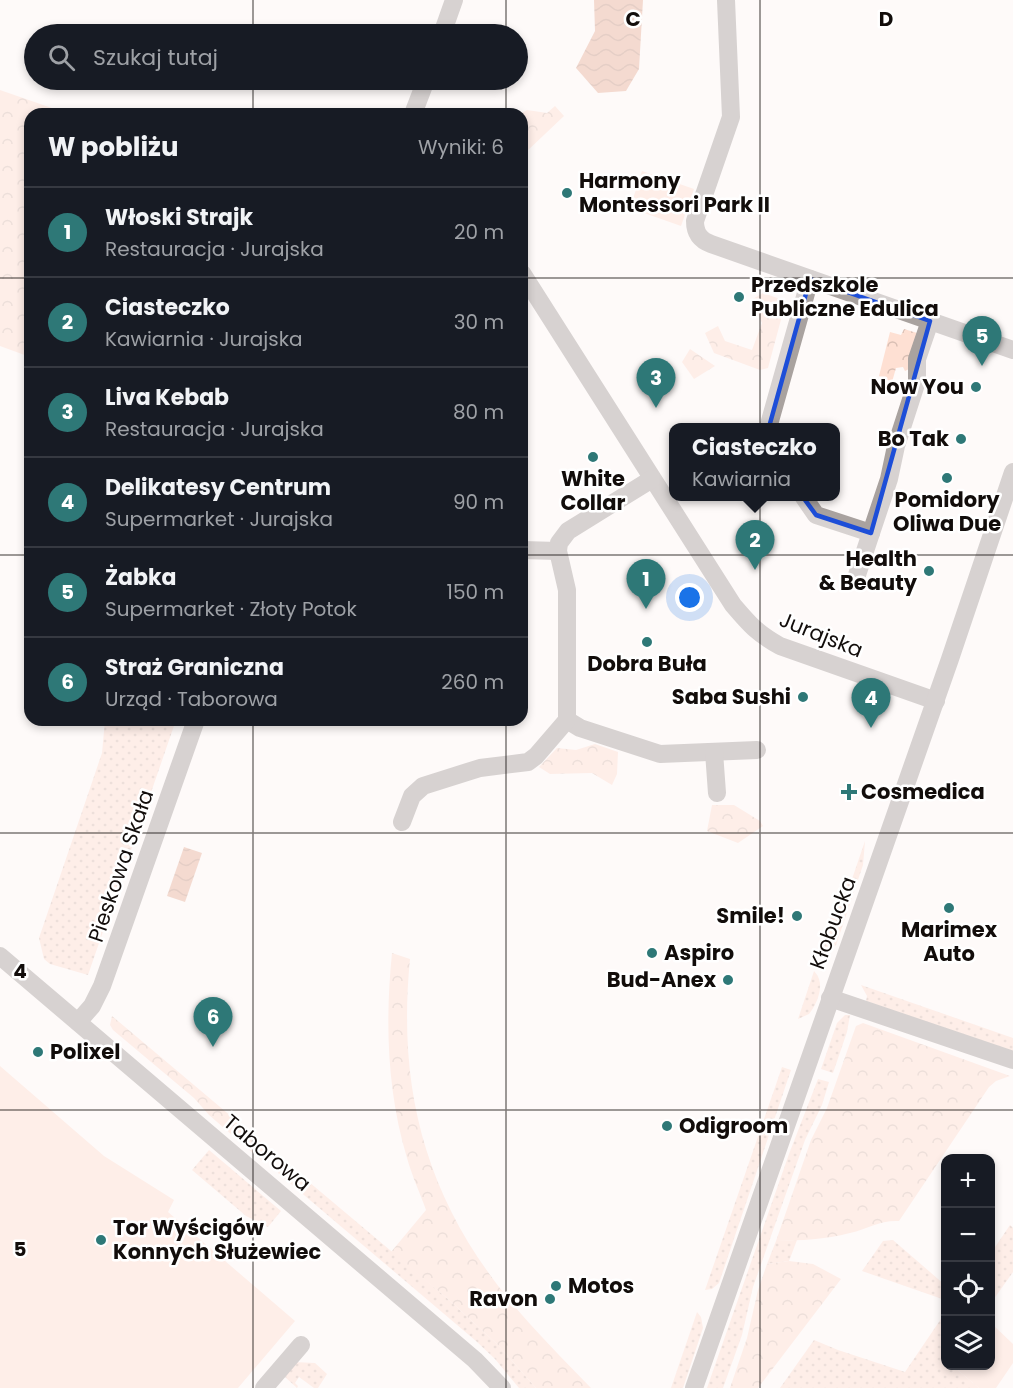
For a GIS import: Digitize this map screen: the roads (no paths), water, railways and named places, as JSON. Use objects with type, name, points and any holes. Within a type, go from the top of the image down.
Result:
[{"type":"street","points":[[445,24],[454,0]]},
{"type":"street","points":[[726,0],[731,117],[696,216],[695,227],[700,238],[705,242],[1013,350]]},
{"type":"street","points":[[415,108],[422,90]]},
{"type":"street","points":[[769,423],[810,279]]},
{"type":"street","name":"Jurajska","points":[[528,282],[663,486]]},
{"type":"street","points":[[855,581],[890,479],[896,446],[917,381],[917,359],[930,321]]},
{"type":"street","name":"Kłobucka","points":[[694,1388],[936,701],[1013,472]]},
{"type":"street","points":[[402,822],[412,796],[423,786],[480,768],[528,762],[567,720],[567,590],[558,551],[559,543],[568,531],[663,486]]},
{"type":"street","name":"Jurajska","points":[[672,501],[733,605],[759,634],[804,656],[936,701]]},
{"type":"street","points":[[806,501],[816,515],[872,533]]},
{"type":"street","points":[[528,550],[558,551]]},
{"type":"street","points":[[567,720],[580,728],[660,754],[757,750]]},
{"type":"street","name":"Pieskowa Skała","points":[[78,1022],[92,1006],[102,986],[194,726]]},
{"type":"street","points":[[714,752],[717,793]]},
{"type":"street","name":"Taborowa","points":[[0,956],[476,1360],[502,1388]]},
{"type":"street","points":[[830,998],[1013,1060]]},
{"type":"street","points":[[264,1388],[301,1345]]},
{"type":"water","points":[[594,0],[643,0],[639,69],[626,91],[598,93],[576,68],[595,31]]},
{"type":"water","points":[[184,847],[202,853],[185,902],[167,896]]},
{"type":"place","name":"Harmony Montessori Park II","points":[[567,193]]},
{"type":"place","name":"Przedszkole Publiczne Edulica","points":[[739,297]]},
{"type":"place","name":"Żabka","points":[[982,366]]},
{"type":"place","name":"Now You","points":[[976,387]]},
{"type":"place","name":"Liva Kebab","points":[[656,408]]},
{"type":"place","name":"Bo Tak","points":[[961,439]]},
{"type":"place","name":"White Collar","points":[[593,457]]},
{"type":"place","name":"Pomidory Oliwa Due","points":[[947,478]]},
{"type":"place","name":"Ciasteczko","points":[[755,570]]},
{"type":"place","name":"Health & Beauty","points":[[929,571]]},
{"type":"place","name":"Włoski Strajk","points":[[646,609]]},
{"type":"place","name":"Dobra Buła","points":[[647,642]]},
{"type":"place","name":"Saba Sushi","points":[[803,697]]},
{"type":"place","name":"Delikatesy Centrum","points":[[871,728]]},
{"type":"place","name":"Cosmedica","points":[[849,792]]},
{"type":"place","name":"Marimex Auto","points":[[949,908]]},
{"type":"place","name":"Smile!","points":[[797,916]]},
{"type":"place","name":"Aspiro","points":[[652,953]]},
{"type":"place","name":"Bud-Anex","points":[[728,980]]},
{"type":"place","name":"Straż Graniczna","points":[[213,1047]]},
{"type":"place","name":"Polixel","points":[[38,1052]]},
{"type":"place","name":"Odigroom","points":[[667,1126]]},
{"type":"place","name":"Tor Wyścigów Konnych Służewiec","points":[[101,1240]]},
{"type":"place","name":"Motos","points":[[556,1286]]},
{"type":"place","name":"Ravon","points":[[550,1299]]}]
